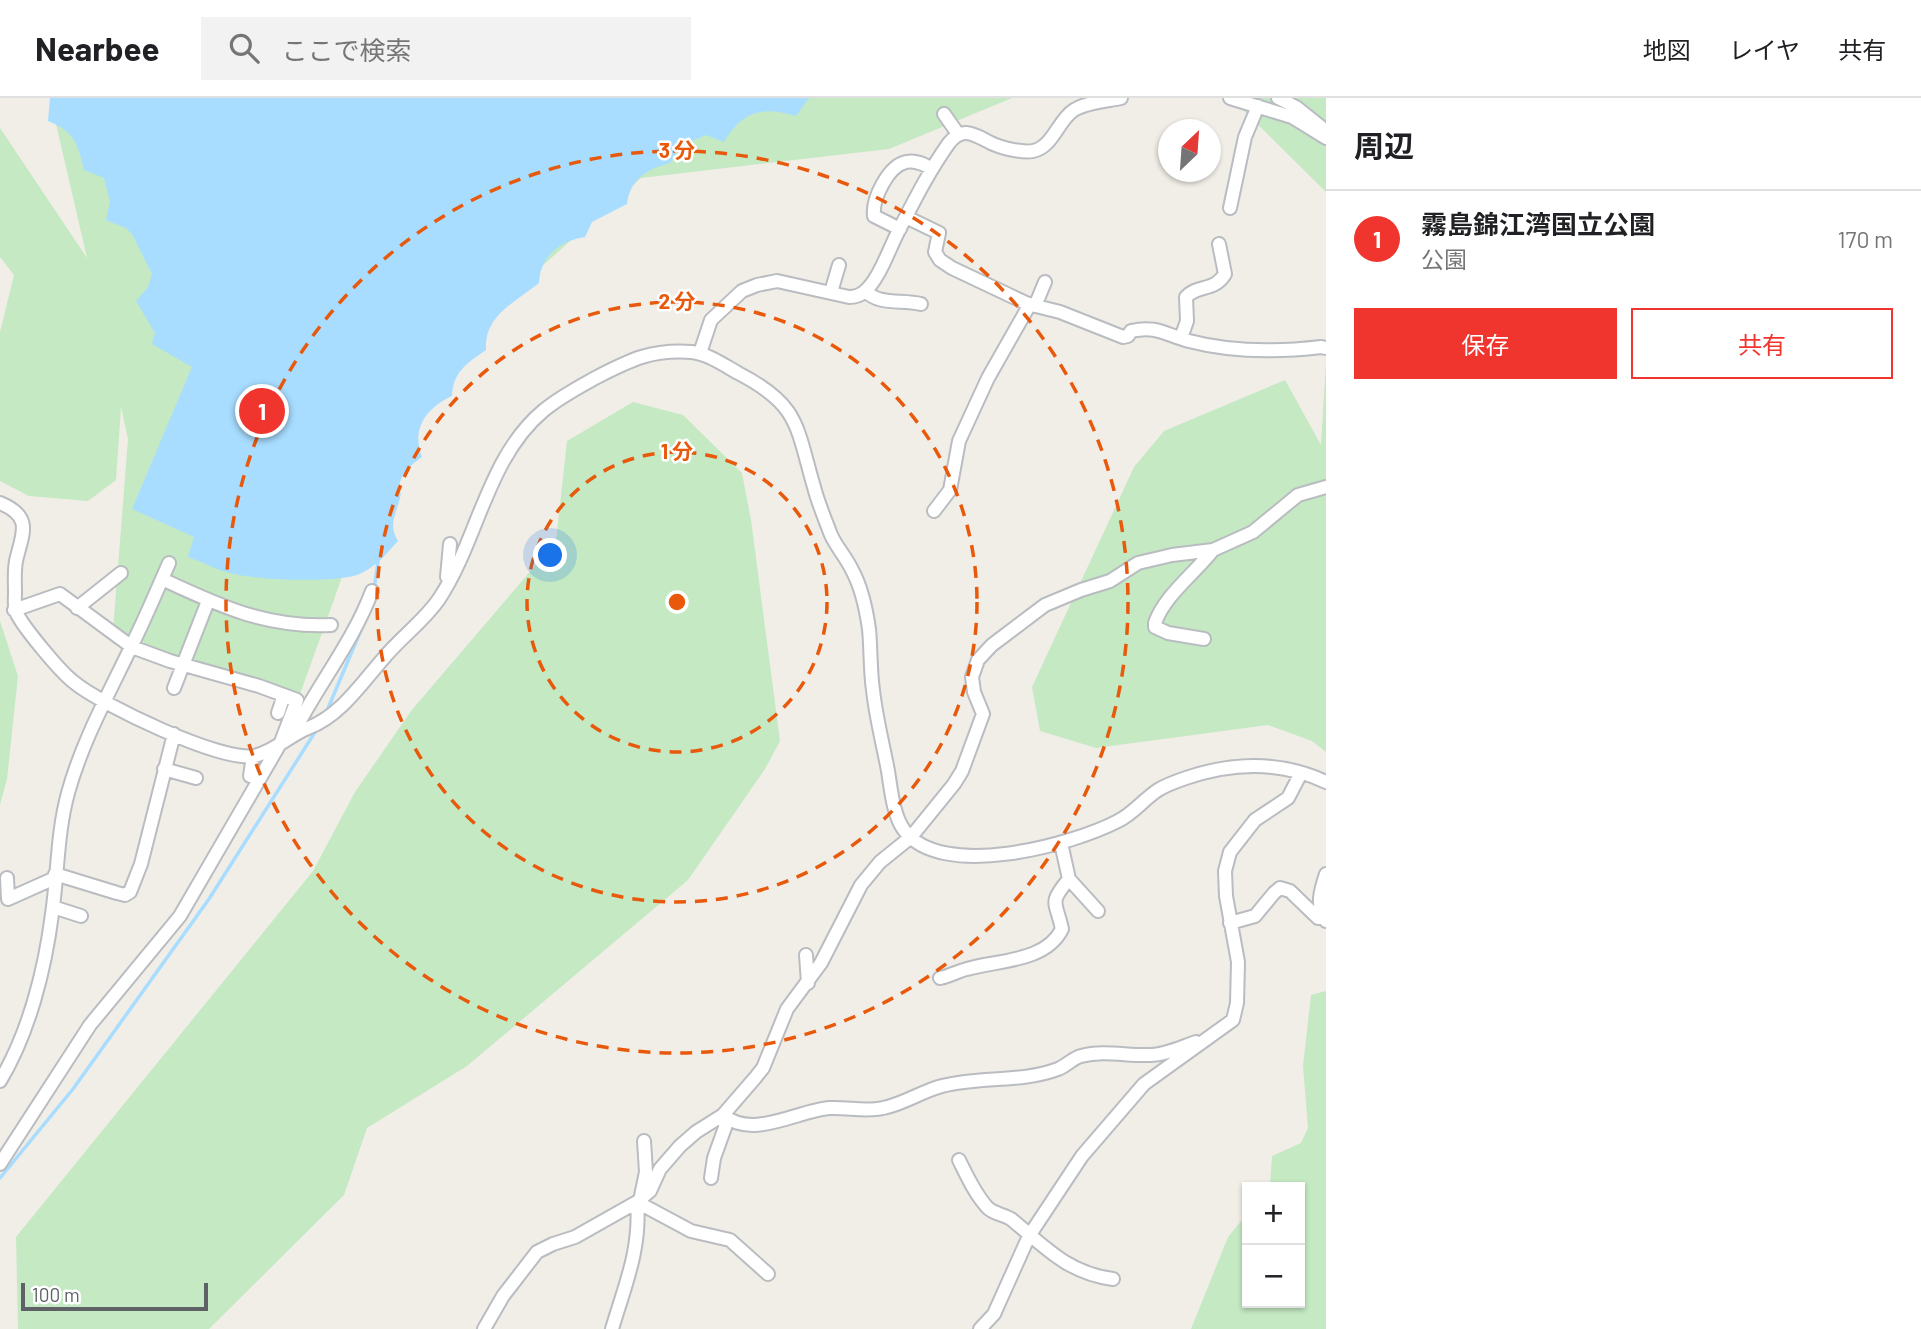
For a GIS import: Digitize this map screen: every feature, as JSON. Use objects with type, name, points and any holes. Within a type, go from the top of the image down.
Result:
[{"type":"street","points":[[700,353],[711,320],[742,291],[757,285],[776,281],[855,297],[865,291],[882,265],[932,169],[950,142],[958,135],[972,132],[994,144],[1026,151],[1036,150],[1046,145],[1068,114],[1075,109],[1121,98]]},
{"type":"street","points":[[1230,98],[1292,117],[1326,138]]},
{"type":"street","points":[[1278,98],[1296,107],[1326,131]]},
{"type":"street","points":[[1230,208],[1245,137],[1258,106]]},
{"type":"street","points":[[944,114],[958,135]]},
{"type":"street","points":[[932,169],[915,161],[898,165],[886,178],[875,200],[874,216],[939,233],[935,252],[940,260],[1032,305],[1060,312],[1123,337],[1128,336],[1131,331],[1144,328],[1237,349],[1326,348]]},
{"type":"street","points":[[1181,338],[1187,321],[1186,297],[1220,282],[1231,269],[1219,244]]},
{"type":"street","points":[[831,292],[839,265]]},
{"type":"street","points":[[934,511],[950,490],[959,441],[988,377],[1045,282]]},
{"type":"street","points":[[865,291],[877,300],[921,304]]},
{"type":"street","points":[[0,502],[9,506],[25,529],[14,567],[14,610],[55,665],[74,683],[104,702],[174,734],[238,756],[253,756],[270,750],[293,734],[320,724],[355,692],[385,656],[436,604],[455,571],[497,472],[517,440],[541,413],[623,362],[644,355],[700,353],[760,384],[785,406],[797,426],[814,489],[835,543],[862,590],[869,628],[873,690],[892,797],[901,826],[911,837],[932,850],[954,855],[988,857],[1061,843],[1120,821],[1161,788],[1189,777],[1253,765],[1280,766],[1326,782]]},
{"type":"street","points":[[710,1178],[725,1117],[763,1068],[787,1009],[808,983],[862,885],[880,862],[911,837],[962,771],[983,714],[974,692],[972,677],[978,660],[992,645],[1045,605],[1110,581],[1138,563],[1213,550],[1253,532],[1298,495],[1326,486]]},
{"type":"street","points":[[445,588],[450,544]]},
{"type":"street","points":[[1203,639],[1168,633],[1155,627],[1155,623],[1167,601],[1213,550]]},
{"type":"street","points":[[0,1081],[28,1018],[44,967],[68,795],[77,766],[169,563]]},
{"type":"street","points":[[77,608],[121,573]]},
{"type":"street","points":[[162,579],[208,601],[255,617],[286,625],[331,625]]},
{"type":"street","points":[[293,734],[365,610],[372,591]]},
{"type":"street","points":[[0,1164],[90,1025],[180,916],[281,742],[296,700],[132,647],[60,594],[14,610]]},
{"type":"street","points":[[174,688],[208,601]]},
{"type":"street","points":[[278,713],[284,695]]},
{"type":"street","points":[[6,878],[8,899],[55,876],[125,895],[130,892],[141,864],[174,734]]},
{"type":"street","points":[[250,776],[253,756]]},
{"type":"street","points":[[77,766],[89,772]]},
{"type":"street","points":[[164,769],[197,779]]},
{"type":"street","points":[[979,1329],[994,1314],[1029,1236],[1082,1156],[1144,1084],[1233,1020],[1237,1003],[1238,962],[1230,923],[1225,871],[1230,852],[1255,820],[1288,798],[1301,773]]},
{"type":"street","points":[[1061,843],[1069,879],[1098,911]]},
{"type":"street","points":[[1325,920],[1319,897],[1326,874]]},
{"type":"street","points":[[940,978],[967,969],[1020,958],[1052,944],[1062,929],[1055,897],[1069,879]]},
{"type":"street","points":[[1230,923],[1255,916],[1274,893],[1284,888],[1300,899],[1318,918],[1325,920]]},
{"type":"street","points":[[53,907],[81,916]]},
{"type":"street","points":[[806,956],[808,983]]},
{"type":"street","points":[[484,1329],[503,1296],[537,1252],[575,1237],[639,1201],[650,1191],[660,1169],[680,1146],[696,1132],[725,1117],[754,1124],[776,1123],[831,1108],[884,1108],[942,1086],[970,1081],[1016,1079],[1059,1069],[1079,1056],[1151,1055],[1209,1038]]},
{"type":"street","points":[[612,1329],[637,1247],[639,1201],[646,1172],[644,1142]]},
{"type":"street","points":[[959,1160],[987,1207],[1009,1218],[1066,1264],[1083,1272],[1113,1279]]},
{"type":"street","points":[[639,1201],[691,1231],[730,1240],[768,1274]]},
{"type":"green space","points":[[50,98],[1012,98],[889,149],[641,178],[412,382],[299,697],[112,643],[128,439],[121,407],[116,480],[88,501],[29,496],[0,481],[0,332],[14,275],[0,257],[0,128],[87,258]]},
{"type":"green space","points":[[1231,98],[1326,98],[1326,192]]},
{"type":"green space","points":[[1326,362],[1326,752],[1312,741],[1268,725],[1096,748],[1040,731],[1032,687],[1134,467],[1164,431],[1285,380],[1321,445]]},
{"type":"green space","points":[[633,402],[683,415],[742,473],[751,520],[780,741],[765,769],[688,880],[467,1066],[367,1128],[344,1195],[209,1329],[18,1329],[16,1237],[313,871],[355,792],[411,711],[556,541],[567,441]]},
{"type":"green space","points":[[0,621],[18,676],[7,779],[0,805]]},
{"type":"green space","points":[[1326,991],[1326,1329],[1191,1329],[1228,1237],[1242,1220],[1242,1308],[1305,1308],[1305,1182],[1270,1182],[1272,1156],[1301,1143],[1308,1128],[1303,1066],[1311,995]]},
{"type":"water","points":[[50,98],[809,98],[796,116],[773,111],[754,114],[738,123],[724,142],[706,135],[682,145],[670,163],[647,172],[636,182],[627,204],[592,222],[585,237],[559,246],[543,265],[539,283],[495,319],[487,338],[486,350],[458,374],[452,396],[428,413],[423,421],[418,437],[422,457],[407,470],[400,482],[401,496],[393,525],[398,541],[379,561],[357,575],[296,580],[234,574],[188,557],[194,537],[132,509],[192,367],[152,344],[155,333],[136,301],[148,287],[152,274],[132,234],[126,228],[106,220],[110,201],[104,178],[84,170],[74,139],[64,129],[48,121]]},
{"type":"waterway","points":[[374,589],[378,562]]},
{"type":"waterway","points":[[326,713],[361,630]]},
{"type":"waterway","points":[[0,1178],[73,1089],[209,899],[317,729]]},
{"type":"place","name":"霧島錦江湾国立公園","points":[[262,411]]}]
